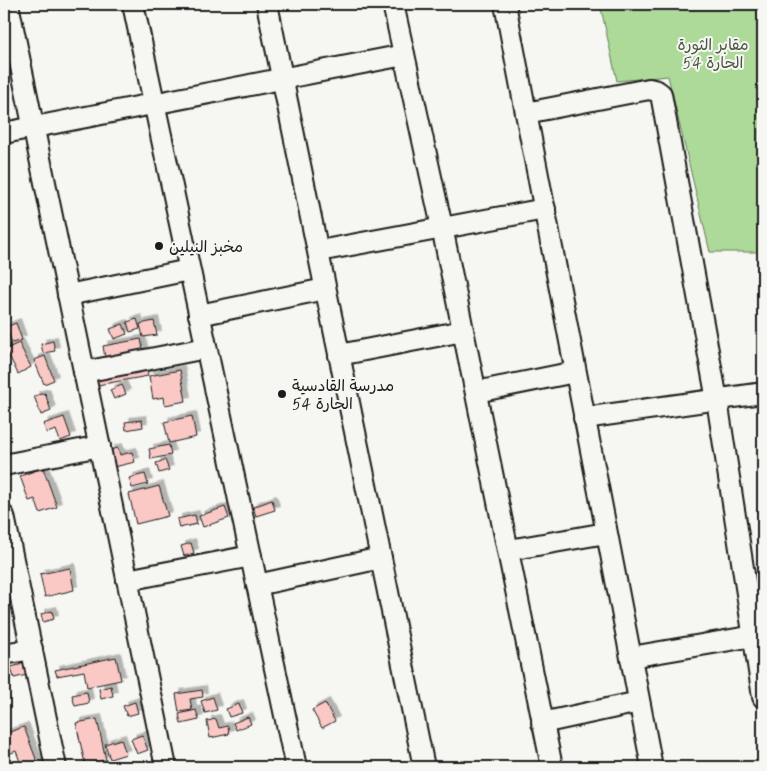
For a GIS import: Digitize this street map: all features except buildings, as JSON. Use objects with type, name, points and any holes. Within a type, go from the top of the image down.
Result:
[{"type":"street","points":[[8,4],[100,446],[162,766]]},
{"type":"street","points":[[133,4],[296,767]]},
{"type":"street","points":[[267,4],[424,767]]},
{"type":"street","points":[[393,4],[442,227],[552,767]]},
{"type":"street","points":[[505,4],[652,767]]},
{"type":"street","points":[[4,134],[404,55]]},
{"type":"street","points":[[526,113],[649,89],[661,94],[717,400],[763,697]]},
{"type":"street","points":[[319,251],[545,208]]},
{"type":"street","points":[[68,295],[190,270]]},
{"type":"street","points":[[199,315],[325,289]]},
{"type":"street","points":[[339,355],[463,331]]},
{"type":"street","points":[[84,372],[206,348]]},
{"type":"street","points":[[476,392],[575,372]]},
{"type":"street","points":[[584,418],[763,394]]},
{"type":"street","points":[[4,466],[100,446]]},
{"type":"street","points":[[4,516],[56,767]]},
{"type":"street","points":[[509,550],[606,533]]},
{"type":"street","points":[[127,580],[250,556]]},
{"type":"street","points":[[257,585],[381,558]]},
{"type":"street","points":[[630,657],[754,636]]},
{"type":"street","points":[[4,654],[32,649]]},
{"type":"street","points":[[542,723],[639,702]]},
{"type":"green space","name":"مقابر الثورة الحارة 54","points":[[600,4],[763,4],[763,252],[710,252],[668,76],[617,81]]},
{"type":"place","name":"مخبز النيلين","points":[[159,246]]},
{"type":"place","name":"مدرسة القادسية الحارة 54","points":[[282,394]]}]
